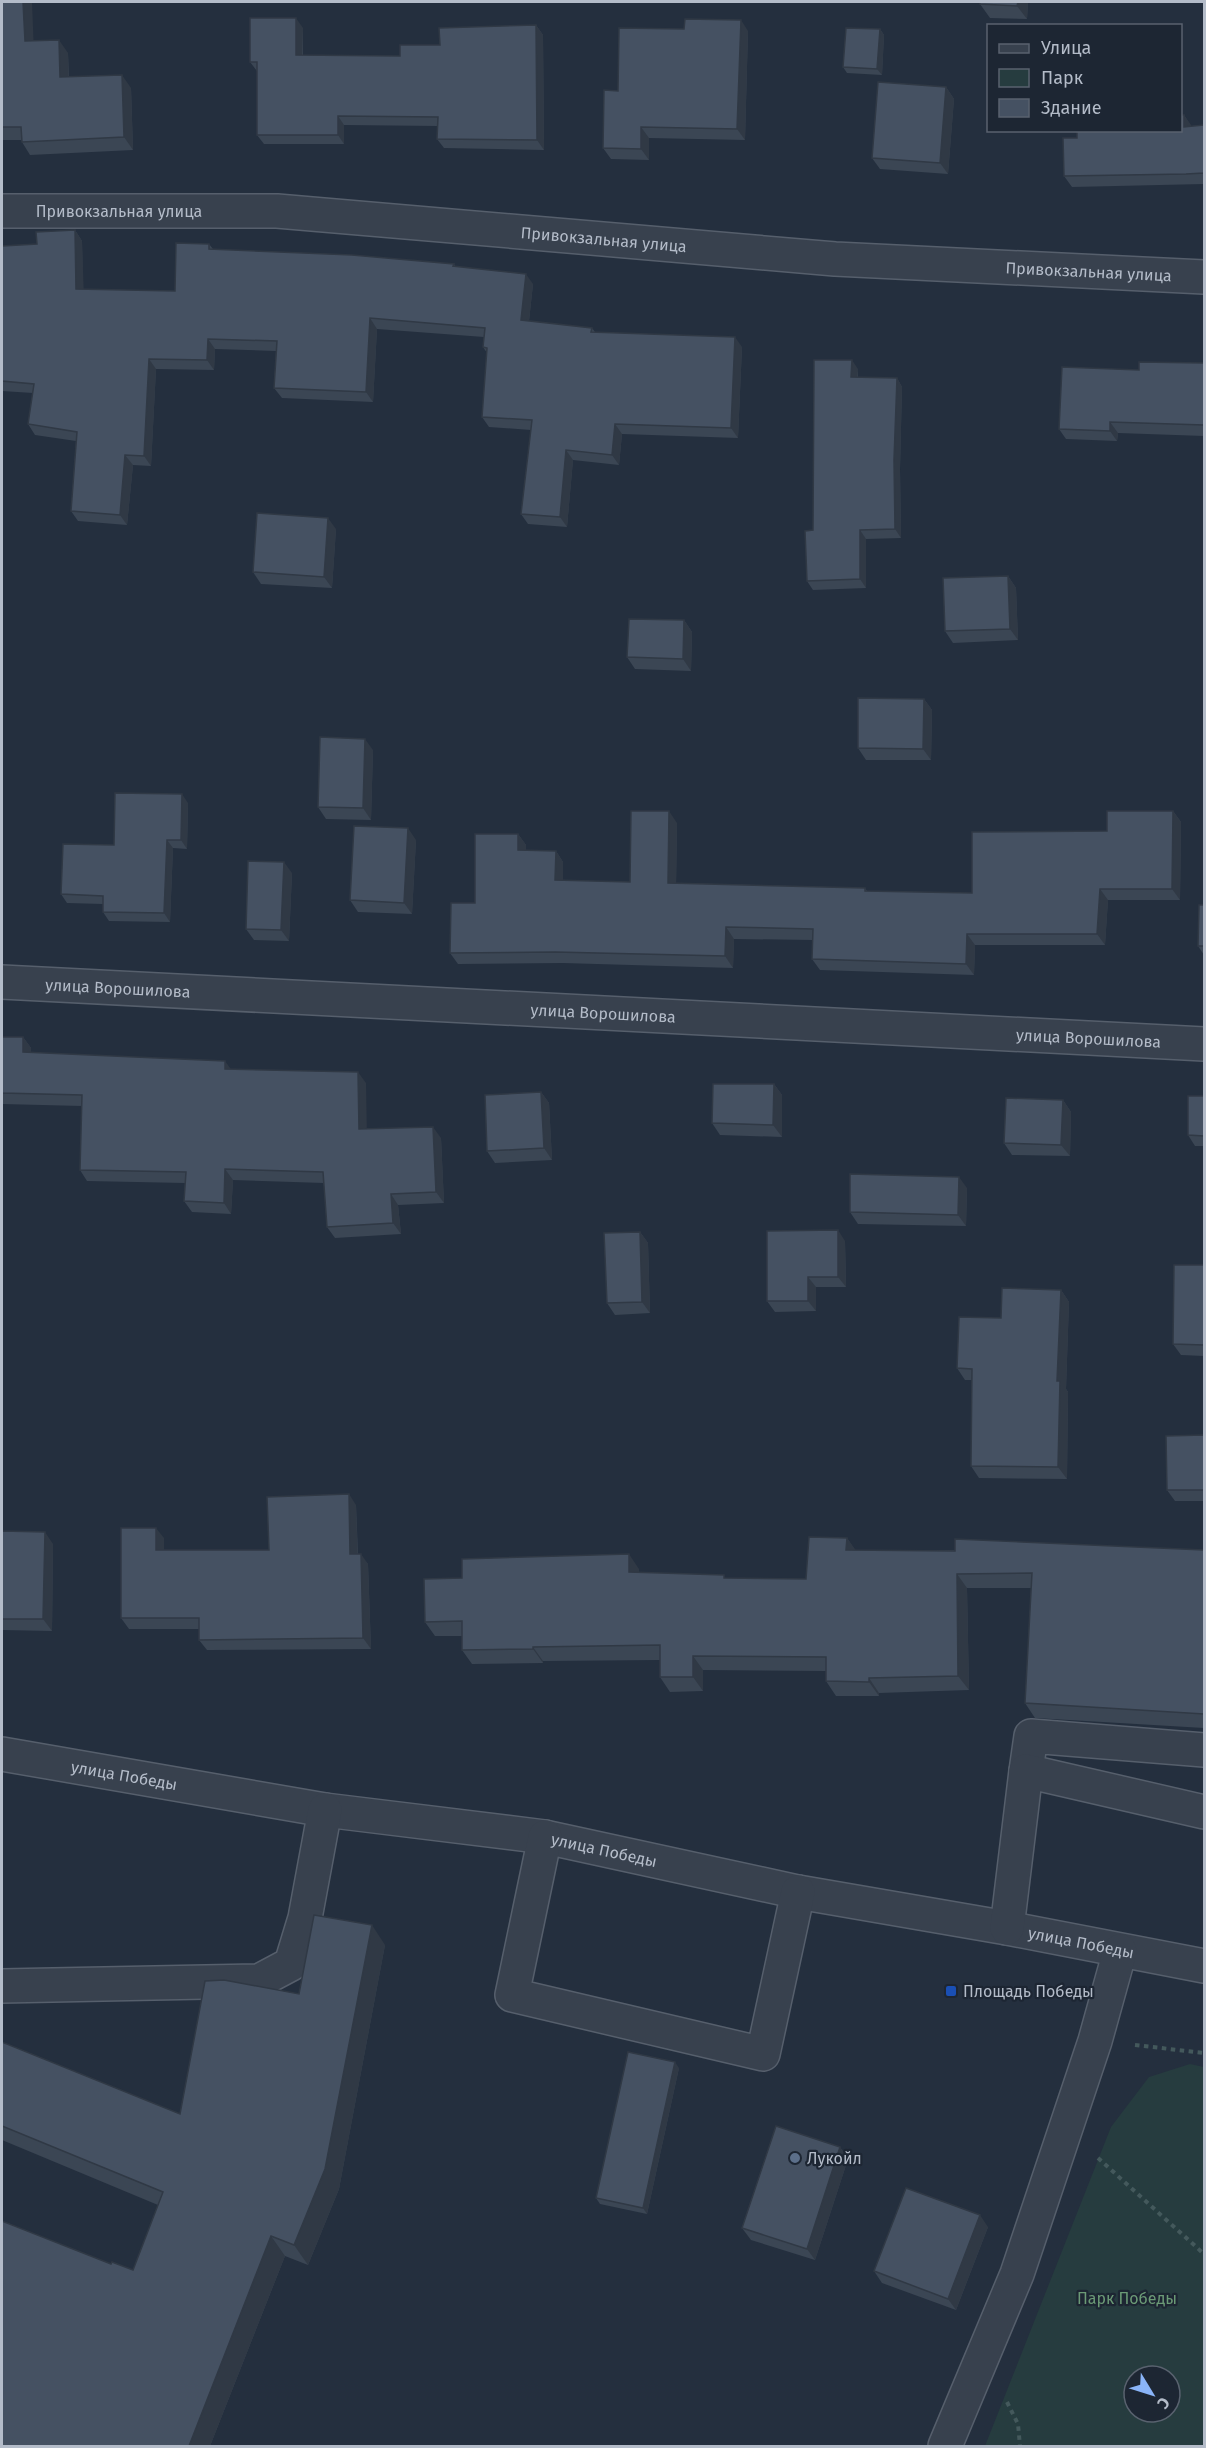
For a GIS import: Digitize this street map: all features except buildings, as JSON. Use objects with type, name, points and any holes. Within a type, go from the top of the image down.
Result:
[{"type":"street","name":"Привокзальная улица","points":[[2,211],[277,211],[835,259],[1204,278]]},
{"type":"street","name":"улица Ворошилова","points":[[2,982],[1204,1044]]},
{"type":"street","points":[[1007,1928],[1031,1736],[1204,1750]]},
{"type":"street","name":"улица Победы","points":[[2,1754],[325,1810],[545,1837],[798,1892],[1204,1965]]},
{"type":"street","points":[[1026,1771],[1204,1812]]},
{"type":"street","points":[[2,1986],[259,1981],[291,1964],[305,1918],[325,1810]]},
{"type":"street","points":[[545,1837],[512,1995],[763,2054],[798,1892]]},
{"type":"street","points":[[945,2446],[1017,2274],[1067,2129],[1120,1951]]},
{"type":"path","points":[[1095,2041],[1204,2053]]},
{"type":"path","points":[[1067,2129],[1204,2254]]},
{"type":"green space","name":"Парк Победы","points":[[1190,2064],[1204,2067],[1204,2446],[985,2446],[1111,2127],[1149,2077]]},
{"type":"place","name":"Площадь Победы","points":[[951,1991]]},
{"type":"place","name":"Лукойл","points":[[795,2158]]}]
